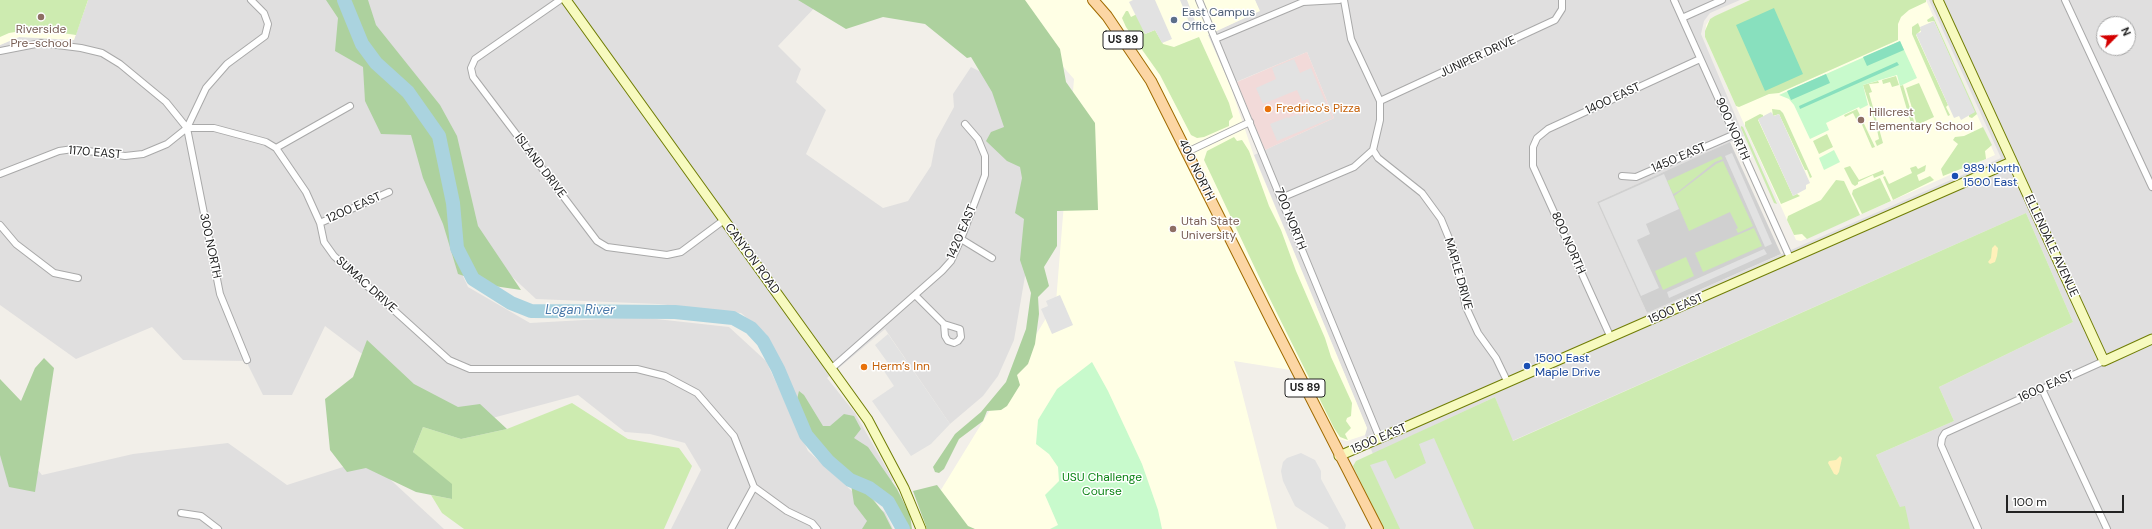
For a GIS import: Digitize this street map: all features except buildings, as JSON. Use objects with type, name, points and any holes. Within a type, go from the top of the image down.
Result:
[{"type":"main road","name":"400 NORTH","points":[[1093,0],[1106,16],[1151,81],[1339,456]]},
{"type":"main road","name":"US 89","points":[[1339,456],[1378,529]]},
{"type":"street","points":[[187,128],[206,88],[227,64],[265,36],[268,24],[264,13],[251,0]]},
{"type":"street","name":"ISLAND DRIVE","points":[[560,0],[474,59],[471,68],[478,84],[597,241],[607,247],[667,255],[681,252],[724,220]]},
{"type":"street","name":"CANYON ROAD","points":[[566,0],[832,368],[880,440],[904,488],[921,529]]},
{"type":"street","name":"700 NORTH","points":[[1199,0],[1380,439]]},
{"type":"street","points":[[1215,39],[1303,2],[1339,0]]},
{"type":"street","points":[[1281,198],[1354,167],[1374,150],[1380,120],[1380,101],[1351,39],[1344,0]]},
{"type":"street","name":"JUNIPER DRIVE","points":[[1380,101],[1556,20],[1562,9],[1562,0]]},
{"type":"street","name":"900 NORTH","points":[[1674,0],[1790,258]]},
{"type":"street","points":[[1682,18],[1722,0]]},
{"type":"street","name":"ELLENDALE AVENUE","points":[[1938,0],[2011,162],[2104,361]]},
{"type":"street","points":[[2065,0],[2152,187]]},
{"type":"street","points":[[0,51],[41,43],[81,48],[102,53],[120,64],[166,102],[187,128]]},
{"type":"street","name":"1400 EAST","points":[[1532,147],[1538,138],[1548,129],[1700,59]]},
{"type":"street","points":[[187,128],[214,128],[266,142],[276,148],[350,106]]},
{"type":"street","points":[[1187,152],[1250,122]]},
{"type":"street","name":"1420 EAST","points":[[832,368],[916,295],[951,261],[985,176],[985,156],[978,139],[966,124]]},
{"type":"street","name":"1170 EAST","points":[[0,174],[59,151],[73,149],[125,156],[143,154],[167,144],[187,128]]},
{"type":"street","name":"300 NORTH","points":[[187,128],[220,294],[247,360]]},
{"type":"street","name":"1450 EAST","points":[[1622,176],[1636,177],[1735,134]]},
{"type":"street","name":"800 NORTH","points":[[1532,147],[1533,166],[1612,338]]},
{"type":"street","name":"SUMAC DRIVE","points":[[276,148],[306,192],[320,223],[324,242],[334,256],[449,360],[470,369],[637,369],[666,376],[697,393],[734,436],[754,487]]},
{"type":"street","name":"MAPLE DRIVE","points":[[1374,150],[1378,158],[1422,193],[1441,219],[1453,248],[1466,307],[1478,333],[1496,358],[1508,384]]},
{"type":"street","name":"1500 EAST","points":[[1339,456],[1508,384],[1790,258],[2011,162]]},
{"type":"street","name":"1200 EAST","points":[[320,223],[389,192]]},
{"type":"street","points":[[0,225],[16,244],[54,273],[78,278]]},
{"type":"street","points":[[961,238],[992,258]]},
{"type":"street","points":[[916,295],[944,324]]},
{"type":"street","name":"1600 EAST","points":[[1978,529],[1941,445],[1942,438],[1945,433],[2152,339]]},
{"type":"street","points":[[2042,389],[2107,529]]},
{"type":"street","points":[[731,529],[754,487],[787,511],[812,523],[817,529]]},
{"type":"street","points":[[181,513],[201,516],[218,529]]},
{"type":"shaded area","name":"Riverside Pre-school","points":[[0,0],[88,0],[74,40],[19,37],[0,45]]},
{"type":"shaded area","points":[[88,0],[337,0],[409,105],[452,252],[468,287],[530,323],[638,317],[729,327],[766,361],[808,451],[853,492],[885,512],[893,529],[671,529],[701,470],[685,443],[650,434],[625,432],[578,395],[459,427],[325,326],[292,395],[263,395],[246,361],[183,360],[152,327],[76,359],[0,305],[0,45],[19,37],[74,39]]},
{"type":"shaded area","points":[[353,0],[822,0],[778,46],[801,69],[796,82],[826,110],[806,154],[883,208],[908,201],[931,166],[936,140],[954,107],[953,94],[971,67],[1003,83],[1034,224],[1014,340],[998,376],[983,396],[950,424],[885,329],[827,378],[855,413],[893,480],[884,492],[813,430],[766,334],[741,313],[658,304],[536,299],[480,247]]},
{"type":"shaded area","name":"Utah State University","points":[[1004,0],[1255,0],[1260,11],[1208,35],[1230,85],[1254,156],[1367,428],[1365,435],[1347,441],[1338,439],[1303,372],[1234,361],[1277,529],[917,529],[1056,302],[1074,79]]},
{"type":"shaded area","points":[[1133,0],[1155,0],[1172,39],[1162,43],[1155,30],[1145,34],[1129,2]]},
{"type":"shaded area","points":[[1180,0],[1187,0],[1195,21],[1195,24],[1191,27]]},
{"type":"shaded area","points":[[1255,0],[1740,0],[1710,13],[1704,21],[1701,34],[1744,136],[1597,202],[1647,313],[2001,158],[1929,0],[2152,0],[2152,529],[1910,529],[1876,455],[1954,421],[1939,387],[2073,322],[2026,213],[1512,441],[1495,397],[1373,454],[1365,435],[1367,428],[1254,155],[1334,118],[1307,52],[1229,85],[1208,35],[1259,11]]},
{"type":"shaded area","name":"Hillcrest Elementary School","points":[[1750,0],[1926,0],[1995,155],[1801,241],[1796,240],[1705,37],[1706,25],[1710,19]]},
{"type":"shaded area","points":[[1934,21],[1975,112],[1961,120],[1959,116],[1954,118],[1916,34],[1921,32],[1920,27]]},
{"type":"shaded area","points":[[1307,52],[1334,118],[1265,150],[1237,82]]},
{"type":"shaded area","points":[[1294,59],[1300,73],[1311,68],[1332,118],[1277,141],[1270,124],[1298,114],[1300,116],[1313,110],[1308,99],[1302,101],[1297,90],[1263,104],[1256,88],[1276,79],[1272,68]]},
{"type":"shaded area","points":[[1771,112],[1774,116],[1779,114],[1810,183],[1806,185],[1806,189],[1793,196],[1758,119]]},
{"type":"shaded area","points":[[1730,142],[1781,254],[1647,313],[1597,202]]},
{"type":"shaded area","points":[[1732,153],[1772,244],[1765,247],[1725,156]]},
{"type":"shaded area","points":[[1664,174],[1679,209],[1646,224],[1650,234],[1637,240],[1659,288],[1641,296],[1599,203]]},
{"type":"shaded area","points":[[1764,249],[1767,254],[1669,298],[1667,292]]},
{"type":"shaded area","points":[[1060,295],[1073,325],[1052,334],[1041,309],[1048,306],[1046,301]]},
{"type":"shaded area","points":[[888,334],[950,424],[931,444],[911,456],[872,401],[894,386],[882,368],[888,363],[875,345]]},
{"type":"shaded area","points":[[0,423],[42,475],[133,454],[228,443],[287,485],[368,459],[444,529],[0,529]]},
{"type":"shaded area","points":[[1434,438],[1474,529],[1400,529],[1370,465],[1386,460],[1395,479],[1426,463],[1419,444]]},
{"type":"shaded area","points":[[1301,453],[1315,460],[1321,471],[1321,479],[1346,525],[1345,529],[1328,529],[1329,528],[1295,506],[1283,481],[1281,471],[1283,462],[1287,458]]},
{"type":"green space","name":"Riverside Pre-school","points":[[0,0],[88,0],[76,35],[34,29],[9,33],[0,37]]},
{"type":"green space","points":[[326,0],[368,0],[376,25],[440,105],[457,136],[478,226],[521,290],[494,286],[458,274],[443,224],[423,178],[411,135],[381,134],[365,101],[363,67],[335,51],[338,18]]},
{"type":"green space","points":[[798,0],[1025,0],[1060,49],[1066,82],[1095,123],[1098,210],[1057,211],[1057,246],[1044,267],[1049,286],[1038,297],[1039,314],[1035,344],[1028,364],[1017,375],[1020,385],[1007,406],[1001,410],[987,411],[983,421],[959,439],[944,469],[939,473],[935,472],[933,467],[955,434],[981,412],[1006,382],[1026,329],[1031,293],[1020,260],[1024,219],[1015,213],[1022,178],[1020,167],[1007,161],[986,141],[991,132],[1004,127],[992,92],[971,57],[967,58],[925,24],[883,17],[846,29]]},
{"type":"green space","points":[[1750,0],[1926,0],[1926,2],[1909,10],[1901,17],[1898,24],[1898,40],[1779,93],[1769,94],[1739,107],[1736,106],[1705,37],[1705,31],[1710,19]]},
{"type":"green space","points":[[1774,8],[1803,74],[1765,91],[1736,25]]},
{"type":"green space","points":[[1126,11],[1128,11],[1131,17],[1137,14],[1145,34],[1155,30],[1163,44],[1174,47],[1199,37],[1229,103],[1233,117],[1229,121],[1229,126],[1204,137],[1197,138],[1191,135],[1160,75],[1126,27],[1122,18]]},
{"type":"green space","points":[[1933,16],[1977,114],[1972,118],[1969,117],[1969,114],[1974,112],[1934,21],[1928,22],[1927,20]]},
{"type":"green space","points":[[1918,23],[1921,30],[1916,35],[1948,105],[1946,107],[1950,115],[1948,116],[1912,34],[1912,27]]},
{"type":"green space","points":[[1900,41],[1917,78],[1900,86],[1897,75],[1863,85],[1868,105],[1860,109],[1859,107],[1826,123],[1829,130],[1810,139],[1794,105],[1789,99],[1779,95]]},
{"type":"green space","points":[[1900,41],[1904,50],[1867,66],[1863,57]]},
{"type":"green space","points":[[1897,62],[1899,65],[1800,109],[1799,106]]},
{"type":"green space","points":[[1826,74],[1830,83],[1791,100],[1787,91]]},
{"type":"green space","points":[[1896,76],[1899,85],[1892,87],[1890,82],[1883,84],[1882,80]]},
{"type":"green space","points":[[1878,81],[1879,83],[1869,84],[1872,92],[1869,93],[1883,143],[1877,146],[1875,141],[1879,139],[1876,125],[1863,85]]},
{"type":"green space","points":[[1919,83],[1934,117],[1917,125],[1906,88]]},
{"type":"green space","points":[[1903,85],[1916,128],[1913,130],[1900,86]]},
{"type":"green space","points":[[1772,109],[1780,110],[1783,113],[1812,177],[1810,178],[1807,170],[1805,170],[1779,114],[1773,116]]},
{"type":"green space","points":[[1857,109],[1875,147],[1872,148],[1860,120],[1857,121],[1853,113],[1845,117],[1844,115]]},
{"type":"green space","points":[[1760,114],[1763,115],[1763,117],[1758,120],[1793,196],[1797,194],[1800,196],[1781,204],[1745,126],[1745,122]]},
{"type":"green space","points":[[1741,126],[1743,127],[1777,204],[1774,203]]},
{"type":"green space","points":[[1983,127],[1992,145],[1985,151],[1986,159],[1943,176],[1941,169],[1958,144],[1953,140],[1955,137],[1964,136]]},
{"type":"green space","points":[[1827,134],[1833,147],[1819,154],[1813,141]]},
{"type":"green space","points":[[1234,137],[1237,141],[1242,140],[1249,151],[1269,206],[1281,230],[1296,271],[1325,338],[1331,357],[1352,403],[1351,416],[1347,418],[1346,421],[1351,428],[1345,434],[1348,440],[1340,437],[1334,428],[1263,285],[1204,160],[1207,151]]},
{"type":"green space","points":[[1834,150],[1840,162],[1824,170],[1819,158]]},
{"type":"green space","points":[[1721,156],[1723,159],[1715,162],[1679,191],[1673,194],[1667,181]]},
{"type":"green space","points":[[1723,161],[1753,226],[1738,233],[1736,229],[1738,228],[1730,212],[1689,231],[1674,196],[1716,164]]},
{"type":"green space","points":[[1926,165],[1925,171],[1917,175],[1919,181],[1930,176],[1934,180],[1893,200],[1883,177],[1885,176],[1889,184],[1912,173],[1910,168],[1916,166],[1918,169]]},
{"type":"green space","points":[[1850,166],[1859,180],[1883,170],[1884,174],[1874,178],[1873,175],[1858,182],[1855,186],[1852,184],[1844,168]]},
{"type":"green space","points":[[1880,178],[1891,201],[1862,214],[1852,194],[1853,190]]},
{"type":"green space","points":[[1836,180],[1844,181],[1860,215],[1807,239],[1802,234],[1794,235],[1787,220],[1788,216],[1821,200]]},
{"type":"green space","points":[[2026,213],[2073,322],[1939,387],[1954,421],[1876,455],[1900,507],[1905,506],[1910,529],[1383,529],[1353,466],[1356,461],[1495,397],[1513,441]]},
{"type":"green space","points":[[1754,228],[1762,246],[1703,272],[1695,253]]},
{"type":"green space","points":[[1686,257],[1694,276],[1663,290],[1655,271]]},
{"type":"green space","points":[[367,340],[414,384],[458,407],[480,404],[507,429],[461,439],[423,427],[413,452],[452,484],[452,499],[416,492],[366,468],[347,472],[330,450],[325,399],[353,377]]},
{"type":"green space","points":[[44,358],[54,368],[35,492],[9,487],[0,455],[0,379],[21,401],[35,368]]},
{"type":"green space","name":"USU Challenge Course","points":[[1092,362],[1108,391],[1142,464],[1158,510],[1162,529],[1050,529],[1058,525],[1045,495],[1059,481],[1058,467],[1049,454],[1036,444],[1038,420],[1057,389]]},
{"type":"green space","points":[[799,391],[804,395],[823,426],[830,426],[844,414],[854,416],[861,429],[854,438],[868,447],[897,489],[910,515],[912,529],[905,529],[886,493],[873,495],[871,497],[884,513],[892,529],[862,529],[867,521],[854,504],[851,484],[857,479],[839,465],[812,435],[796,403]]},
{"type":"green space","points":[[572,403],[628,439],[679,448],[692,466],[664,529],[464,529],[442,513],[431,495],[452,499],[413,452],[423,427],[461,439],[507,429]]},
{"type":"green space","points":[[937,485],[968,526],[975,529],[927,529],[913,491]]},
{"type":"sand","points":[[1995,245],[1998,248],[1997,256],[1995,262],[1990,264],[1988,262],[1991,258],[1992,248]]},
{"type":"sand","points":[[1840,456],[1842,458],[1837,475],[1834,474],[1828,463],[1829,461],[1836,460]]},
{"type":"waterway","name":"Logan River","points":[[344,0],[362,44],[376,63],[408,92],[439,136],[453,203],[457,248],[473,279],[511,303],[531,311],[675,312],[733,318],[751,328],[763,341],[778,369],[806,435],[828,461],[850,480],[869,488],[888,502],[903,529]]},
{"type":"place","name":"Riverside Pre-school","points":[[41,17]]},
{"type":"place","name":"East Campus Office","points":[[1174,20]]},
{"type":"place","name":"Fredrico's Pizza","points":[[1268,109]]},
{"type":"place","name":"Hillcrest Elementary School","points":[[1861,120]]},
{"type":"place","name":"989 North 1500 East","points":[[1955,176]]},
{"type":"place","name":"Utah State University","points":[[1173,229]]},
{"type":"place","name":"1500 East Maple Drive","points":[[1527,366]]},
{"type":"place","name":"Herm’s Inn","points":[[864,367]]}]
